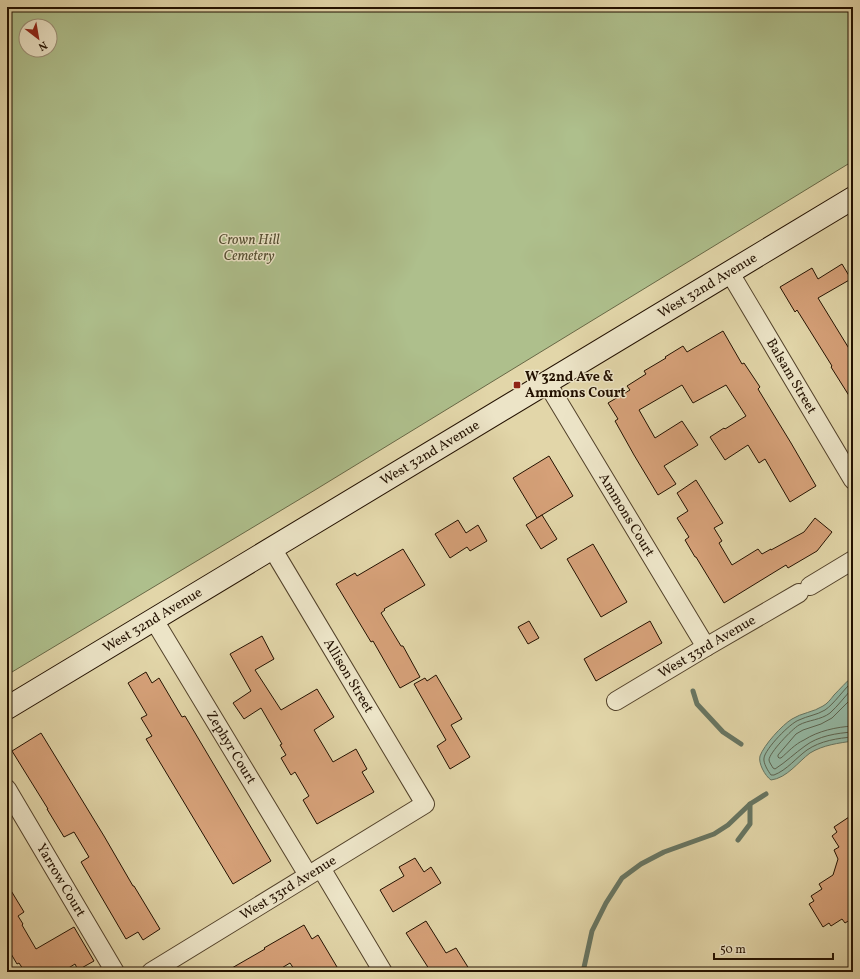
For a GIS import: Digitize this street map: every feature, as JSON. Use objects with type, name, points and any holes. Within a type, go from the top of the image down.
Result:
[{"type":"street","name":"West 32nd Avenue","points":[[7,708],[853,198]]},
{"type":"street","name":"Balsam Street","points":[[730,273],[853,480]]},
{"type":"street","name":"Ammons Court","points":[[547,383],[706,647]]},
{"type":"street","name":"Allison Street","points":[[272,548],[425,804]]},
{"type":"street","name":"West 33rd Avenue","points":[[616,702],[853,560]]},
{"type":"street","name":"Zephyr Court","points":[[154,620],[315,872],[383,972]]},
{"type":"street","name":"Yarrow Court","points":[[7,789],[115,972]]},
{"type":"street","name":"West 33rd Avenue","points":[[151,972],[425,804]]},
{"type":"green space","name":"Crown Hill Cemetery","points":[[7,7],[853,7],[853,161],[315,490],[7,675]]},
{"type":"water","points":[[853,676],[853,741],[815,750],[787,773],[777,779],[771,780],[766,776],[762,769],[760,756],[769,741],[792,719],[826,704]]},
{"type":"building","points":[[842,264],[851,279],[818,298],[853,355],[853,402],[797,310],[795,312],[780,287],[812,268],[818,279]]},
{"type":"building","points":[[723,331],[742,364],[744,363],[760,387],[758,389],[816,486],[790,502],[765,459],[759,463],[748,445],[725,460],[710,437],[746,416],[726,385],[693,403],[682,385],[639,410],[655,438],[682,421],[698,445],[664,466],[676,484],[658,495],[615,421],[618,419],[608,403],[630,390],[627,386],[646,374],[644,371],[683,346],[687,352]]},
{"type":"building","points":[[549,456],[573,496],[537,518],[513,478]]},
{"type":"building","points":[[696,480],[723,523],[714,528],[722,541],[719,543],[732,565],[758,549],[762,554],[804,532],[815,518],[832,532],[817,551],[788,568],[786,565],[724,603],[685,540],[689,537],[677,518],[688,511],[677,493]]},
{"type":"building","points":[[542,515],[557,539],[541,549],[526,525]]},
{"type":"building","points":[[458,520],[466,533],[478,525],[487,541],[470,551],[467,547],[450,558],[435,534]]},
{"type":"building","points":[[593,544],[627,602],[601,617],[567,559]]},
{"type":"building","points":[[403,549],[425,585],[384,609],[385,610],[381,613],[401,646],[403,646],[420,677],[400,688],[373,641],[371,642],[336,584],[355,573],[357,576]]},
{"type":"building","points":[[529,621],[539,638],[528,644],[518,627]]},
{"type":"building","points":[[650,621],[662,643],[596,681],[584,659]]},
{"type":"building","points":[[262,636],[274,659],[255,670],[281,710],[317,689],[334,717],[314,730],[333,762],[356,749],[367,769],[362,772],[374,792],[317,824],[303,800],[309,796],[295,772],[291,775],[281,758],[286,755],[280,745],[282,744],[261,708],[244,719],[233,703],[251,691],[230,654]]},
{"type":"building","points":[[146,672],[152,683],[159,678],[182,717],[185,716],[271,861],[233,884],[146,739],[152,736],[141,718],[147,715],[128,683]]},
{"type":"building","points":[[436,675],[462,719],[451,725],[470,757],[450,769],[437,746],[446,740],[414,684],[425,678],[427,681]]},
{"type":"building","points":[[41,733],[160,929],[143,940],[138,932],[126,939],[81,862],[89,857],[74,832],[64,837],[12,751]]},
{"type":"building","points":[[849,817],[853,824],[853,918],[845,923],[842,919],[831,926],[829,923],[823,927],[809,904],[814,901],[811,896],[822,889],[819,884],[833,875],[838,859],[834,850],[839,847],[832,836],[837,832],[834,827]]},
{"type":"building","points":[[415,858],[424,872],[431,867],[441,883],[393,912],[380,890],[404,876],[399,867]]},
{"type":"building","points":[[7,884],[24,912],[18,916],[36,949],[74,927],[94,961],[78,970],[75,964],[62,972],[25,972],[19,963],[17,964],[7,947]]},
{"type":"building","points":[[426,921],[446,953],[456,948],[471,972],[431,972],[406,933]]},
{"type":"building","points":[[304,925],[312,939],[318,935],[340,972],[296,972],[290,963],[275,972],[225,972],[265,949],[264,948]]},
{"type":"waterway","points":[[693,691],[697,704],[723,732],[741,744]]},
{"type":"waterway","points":[[583,972],[592,931],[606,903],[622,878],[641,864],[664,852],[714,834],[728,825],[750,804],[766,794]]},
{"type":"waterway","points":[[738,840],[750,824],[750,804]]},
{"type":"place","name":"W 32nd Ave & Ammons Court","points":[[517,385]]}]
